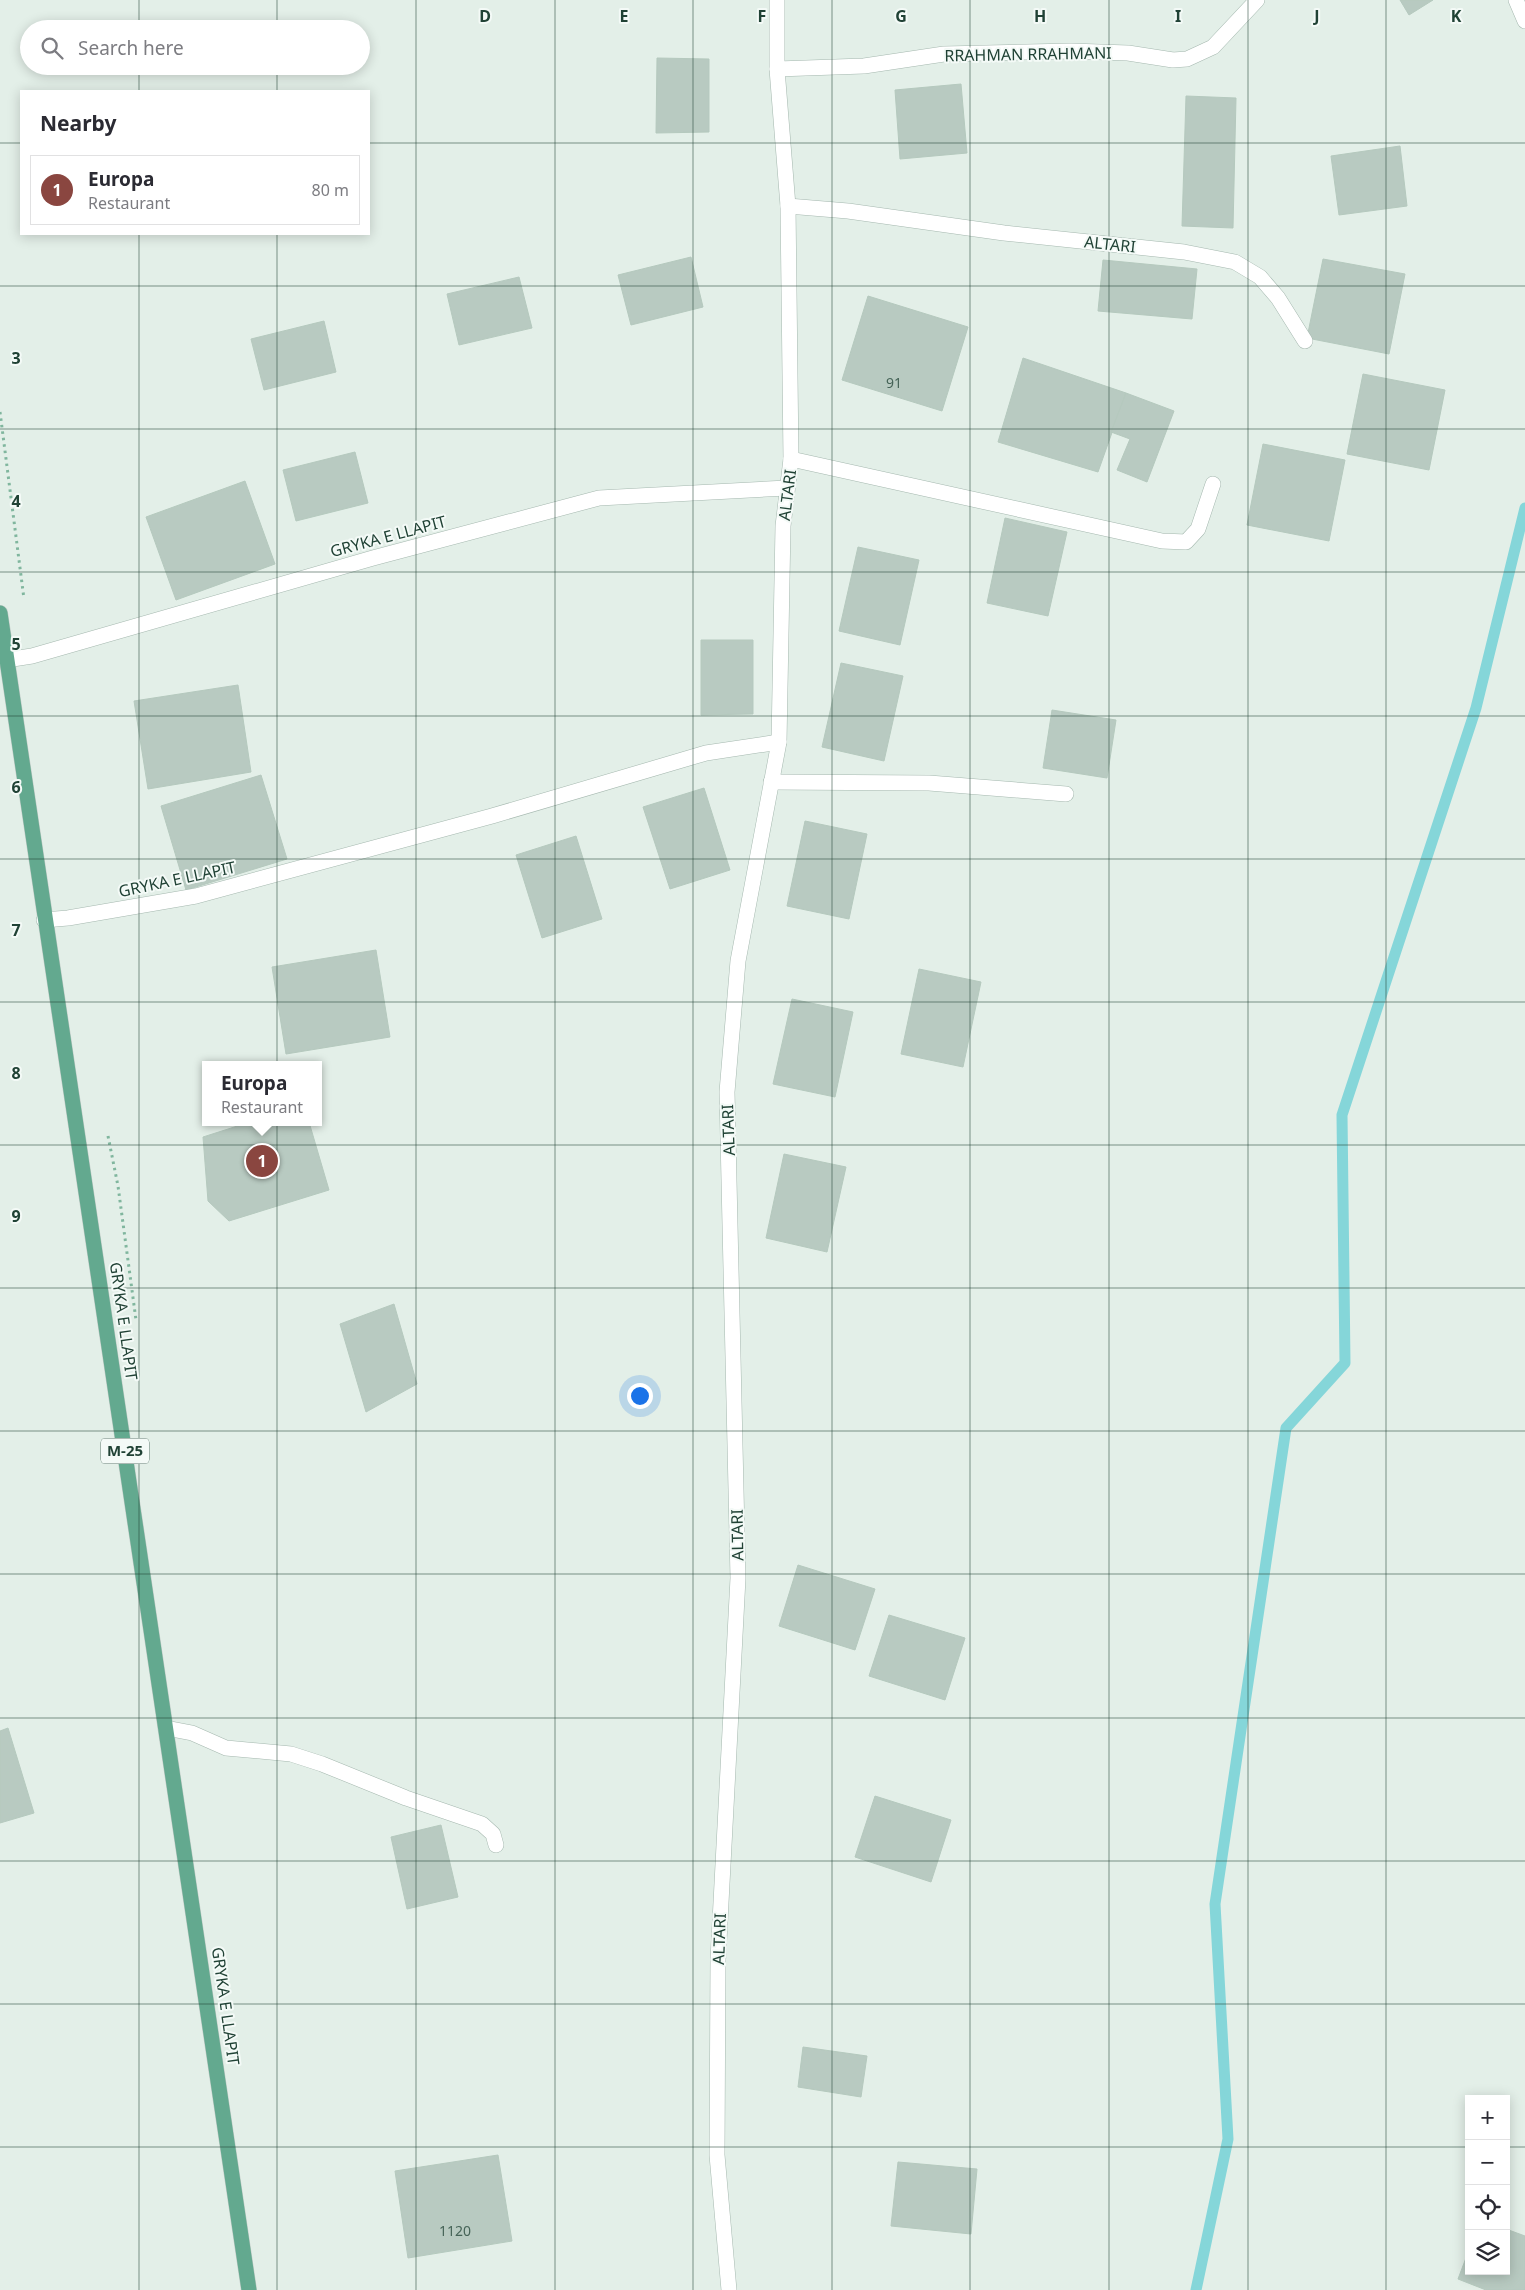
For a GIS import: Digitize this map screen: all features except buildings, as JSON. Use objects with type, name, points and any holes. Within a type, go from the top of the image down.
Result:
[{"type":"main road","name":"GRYKA E LLAPIT","points":[[0,613],[44,920],[78,1130],[249,2290]]},
{"type":"street","name":"ALTARI","points":[[729,2290],[717,2155],[718,1960],[738,1578],[727,1092],[738,961],[779,742],[782,556],[786,488],[791,459],[788,206],[776,70],[777,0]]},
{"type":"street","name":"RRAHMAN RRAHMANI","points":[[776,70],[864,66],[944,54],[1070,51],[1128,53],[1173,60],[1187,59],[1212,47],[1257,0]]},
{"type":"street","points":[[1516,0],[1525,21]]},
{"type":"street","name":"ALTARI","points":[[788,206],[848,211],[1004,232],[1184,252],[1235,262],[1260,277],[1278,298],[1305,341]]},
{"type":"street","points":[[791,459],[1162,541],[1186,542],[1198,530],[1213,484]]},
{"type":"street","name":"GRYKA E LLAPIT","points":[[6,660],[32,656],[373,558],[599,498],[786,488]]},
{"type":"street","name":"GRYKA E LLAPIT","points":[[44,920],[68,918],[196,896],[492,816],[706,753],[779,742]]},
{"type":"street","points":[[771,782],[929,784],[1066,794]]},
{"type":"street","points":[[166,1728],[192,1733],[226,1748],[292,1754],[322,1764],[406,1798],[482,1824],[492,1834],[496,1845]]},
{"type":"waterway","points":[[1196,2290],[1228,2139],[1215,1904],[1286,1428],[1345,1363],[1342,1115],[1476,708],[1525,508]]},
{"type":"place","name":"Europa","points":[[262,1161]]}]
